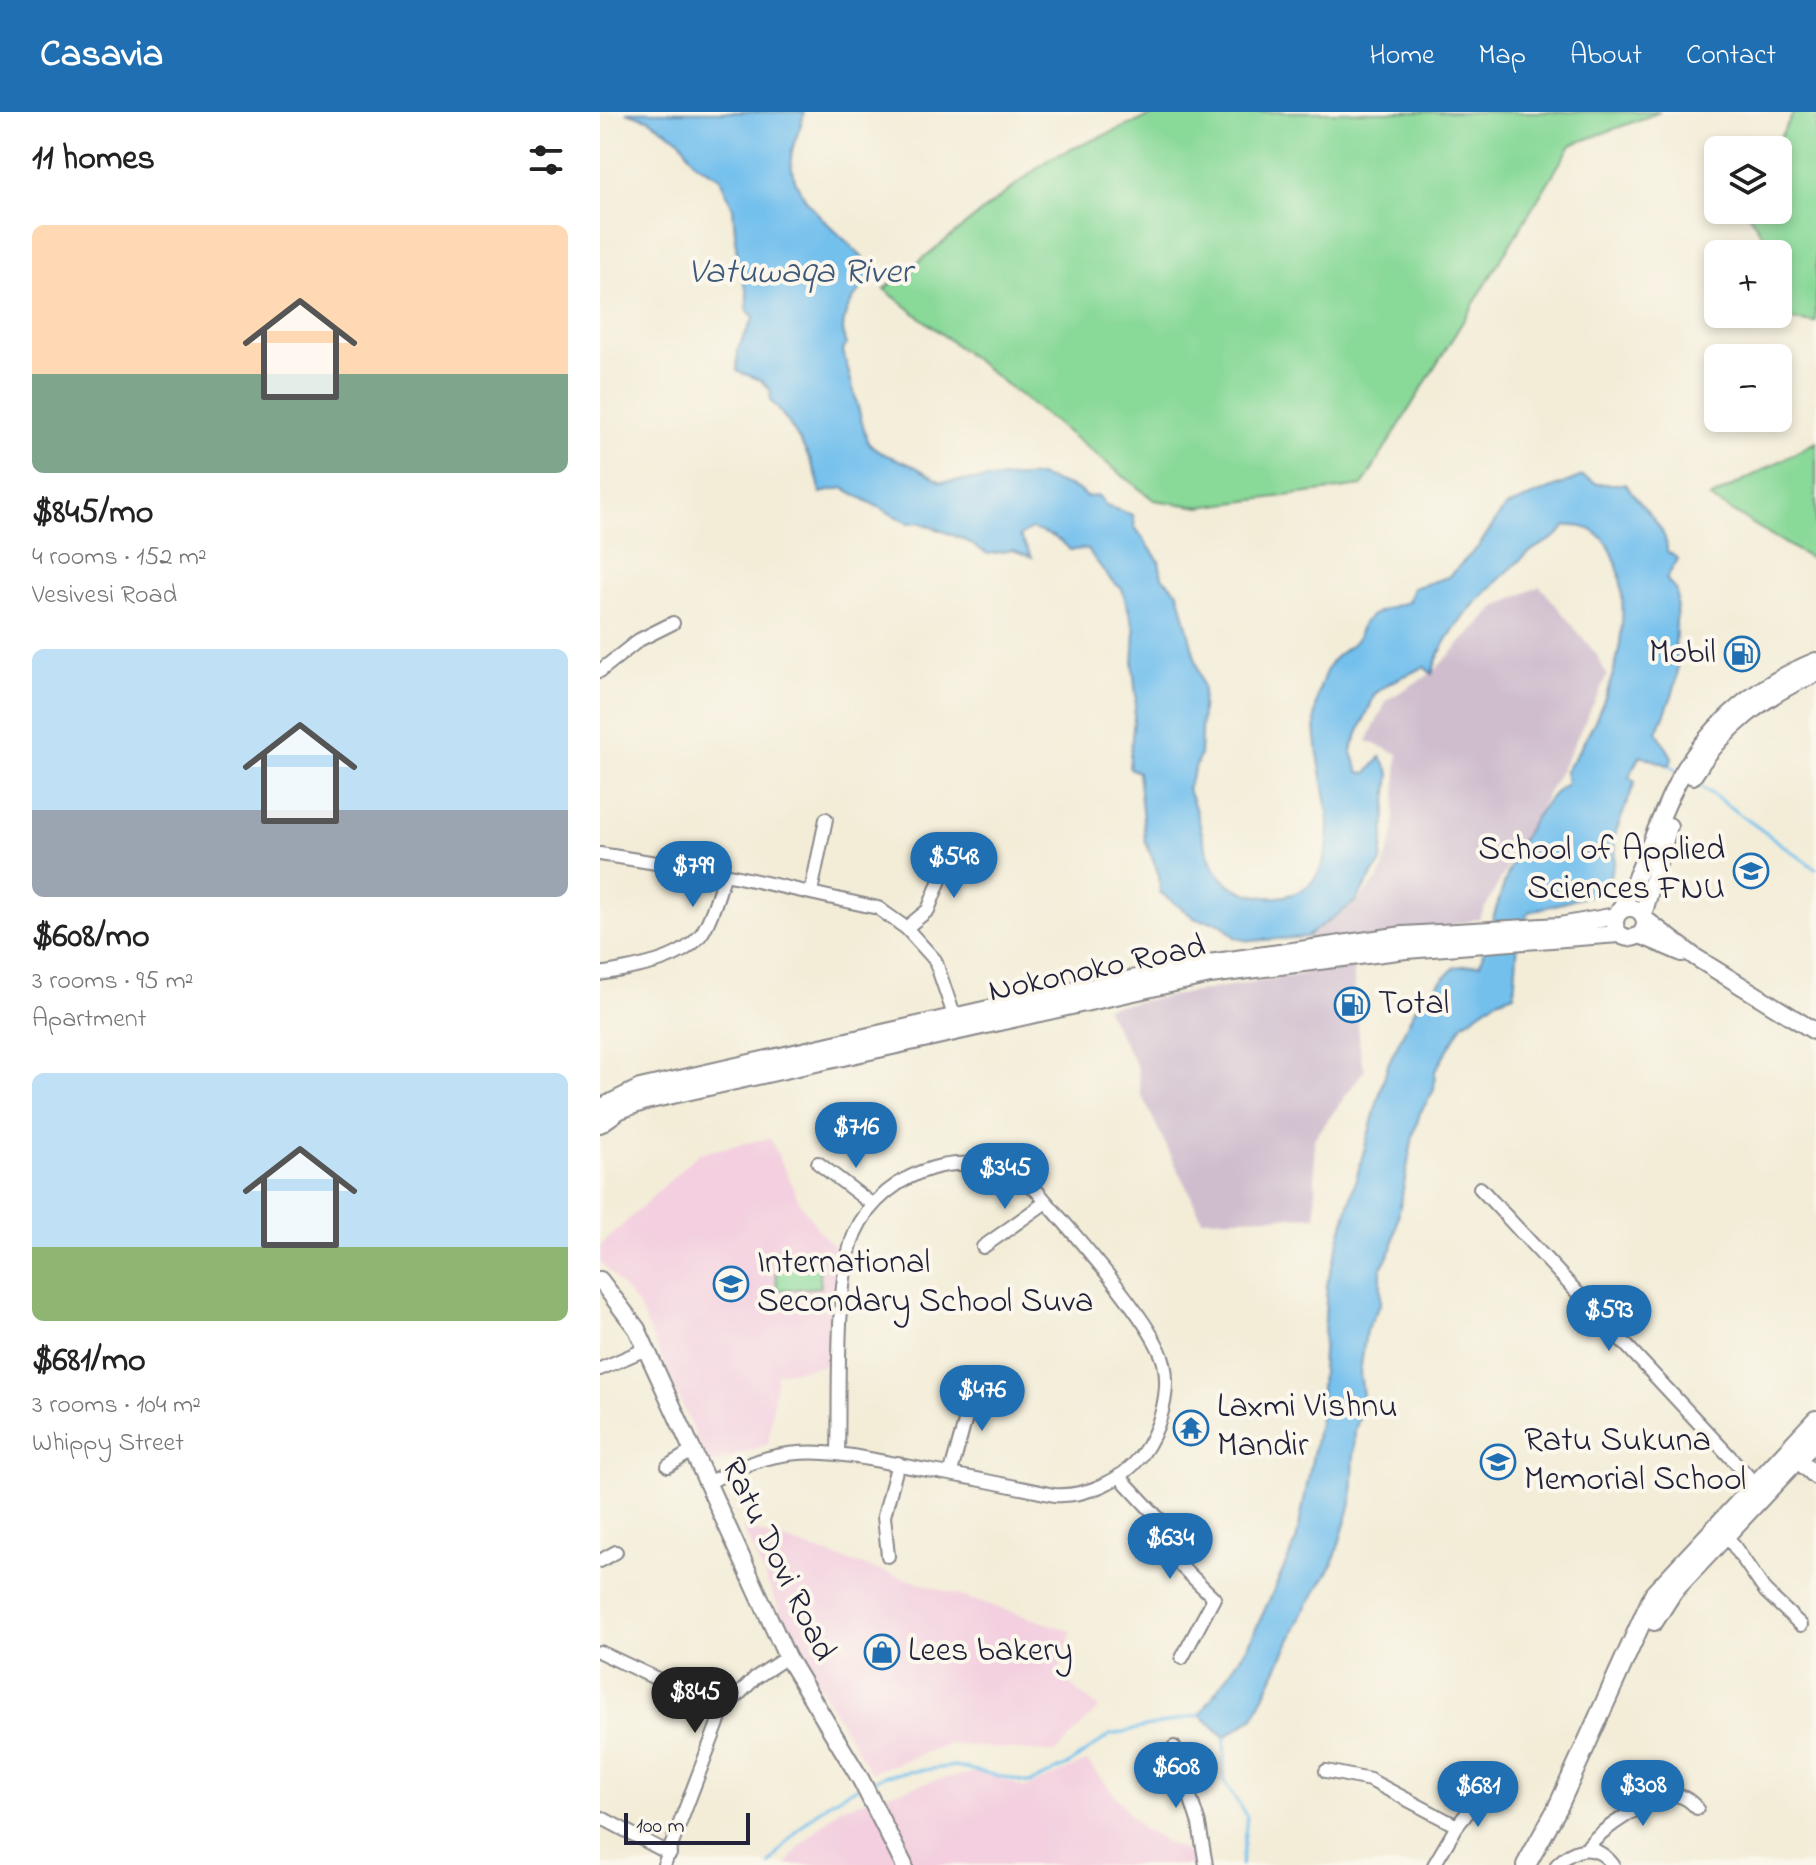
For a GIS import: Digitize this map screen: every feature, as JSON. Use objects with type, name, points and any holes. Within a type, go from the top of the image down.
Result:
[{"type":"highway","points":[[1526,1865],[1557,1809],[1654,1594],[1792,1455],[1816,1420]]},
{"type":"highway","points":[[1792,1455],[1816,1439]]},
{"type":"highway","points":[[1538,1865],[1565,1820],[1664,1602],[1725,1533],[1759,1488]]},
{"type":"main road","points":[[1816,661],[1780,675],[1739,705],[1701,747],[1671,795],[1617,915],[1614,926],[1619,934],[1627,938],[1642,923],[1661,846],[1698,768],[1757,706],[1816,674]]},
{"type":"main road","points":[[1617,915],[1631,908],[1642,923],[1816,1032]]},
{"type":"main road","name":"Nokonoko Road","points":[[1529,934],[1617,915]]},
{"type":"main road","name":"Nokonoko Road","points":[[600,1108],[640,1088],[1210,975],[1251,963],[1485,937],[1619,934]]},
{"type":"main road","name":"Nokonoko Road","points":[[600,1124],[630,1105],[957,1024]]},
{"type":"main road","name":"Ratu Dovi Road","points":[[600,1280],[629,1317],[646,1349],[787,1657],[861,1780],[904,1865]]},
{"type":"main road","points":[[1792,1455],[1816,1476]]},
{"type":"street","points":[[600,671],[639,640],[673,623]]},
{"type":"street","points":[[811,892],[826,819]]},
{"type":"street","points":[[906,928],[928,910],[956,840]]},
{"type":"street","points":[[600,854],[725,874],[878,908],[906,928],[935,960],[957,1024]]},
{"type":"street","points":[[600,974],[686,948],[702,933],[725,874]]},
{"type":"street","points":[[818,1163],[873,1205]]},
{"type":"street","points":[[706,1484],[731,1470],[773,1456],[838,1452],[951,1472],[1054,1495],[1076,1494],[1119,1476],[1139,1459],[1157,1426],[1165,1388],[1164,1360],[1134,1311],[1046,1202],[1020,1177],[990,1166],[954,1163],[905,1179],[873,1205],[856,1231],[847,1255],[838,1452]]},
{"type":"street","points":[[1480,1188],[1759,1488]]},
{"type":"street","points":[[983,1247],[1046,1202]]},
{"type":"street","points":[[600,1369],[646,1349]]},
{"type":"street","points":[[951,1472],[966,1418],[967,1390]]},
{"type":"street","points":[[668,1466],[692,1451]]},
{"type":"street","points":[[888,1556],[884,1516],[898,1463]]},
{"type":"street","points":[[1119,1476],[1174,1535],[1181,1566],[1214,1598],[1182,1658]]},
{"type":"street","points":[[1725,1533],[1766,1592],[1801,1625]]},
{"type":"street","points":[[600,1561],[616,1552]]},
{"type":"street","points":[[600,1652],[684,1695],[723,1710]]},
{"type":"street","points":[[600,1817],[667,1860],[723,1710],[755,1678],[787,1657]]},
{"type":"street","points":[[1174,1747],[1199,1824],[1206,1865]]},
{"type":"street","points":[[1326,1771],[1370,1780],[1457,1826]]},
{"type":"street","points":[[1434,1865],[1457,1826],[1494,1779]]},
{"type":"street","points":[[1587,1848],[1595,1837],[1665,1796],[1684,1798],[1697,1808]]},
{"type":"street","points":[[1557,1865],[1573,1851],[1587,1848],[1602,1853],[1613,1865]]},
{"type":"shaded area","points":[[1540,586],[1597,655],[1607,676],[1567,758],[1479,919],[1351,945],[1361,1059],[1365,1069],[1314,1139],[1316,1216],[1202,1219],[1141,1094],[1138,1069],[1105,1007],[1303,974],[1306,939],[1356,903],[1380,877],[1394,834],[1398,754],[1367,741],[1387,700],[1432,673],[1496,607]]},
{"type":"shaded area","name":"International Secondary School Suva","points":[[770,1138],[800,1203],[819,1231],[843,1255],[838,1363],[777,1373],[768,1444],[709,1465],[639,1307],[600,1261],[600,1246],[699,1153]]},
{"type":"shaded area","points":[[742,1527],[1072,1631],[1058,1675],[1099,1708],[1055,1753],[948,1744],[871,1773],[802,1658]]},
{"type":"shaded area","points":[[1087,1761],[1142,1829],[1210,1865],[787,1865],[800,1846],[840,1808],[932,1781],[983,1771],[1025,1788]]},
{"type":"green space","points":[[1160,112],[1660,112],[1571,145],[1362,486],[1200,507],[1154,500],[884,289],[1050,158]]},
{"type":"green space","points":[[1794,112],[1816,112],[1816,323],[1792,320],[1792,240],[1766,240],[1755,224],[1792,224],[1792,136],[1781,136]]},
{"type":"green space","points":[[1816,442],[1816,562],[1710,498]]},
{"type":"green space","points":[[819,1266],[821,1287],[777,1290],[776,1269]]},
{"type":"water","name":"Vatuwaqa River","points":[[626,112],[804,112],[791,155],[794,178],[813,209],[854,249],[876,277],[854,298],[843,325],[846,345],[843,351],[867,441],[879,452],[916,467],[941,482],[1039,476],[1077,489],[1086,497],[1099,496],[1106,506],[1133,515],[1135,527],[1159,561],[1162,577],[1178,592],[1203,688],[1200,755],[1187,789],[1210,860],[1224,880],[1237,889],[1267,897],[1283,896],[1310,884],[1319,872],[1327,848],[1329,823],[1315,719],[1319,692],[1330,664],[1357,639],[1368,618],[1384,609],[1408,602],[1413,588],[1448,577],[1478,547],[1505,507],[1582,476],[1597,484],[1626,484],[1663,533],[1667,551],[1678,559],[1666,579],[1677,591],[1675,651],[1678,670],[1657,732],[1672,757],[1670,766],[1640,755],[1629,777],[1635,782],[1614,837],[1615,861],[1610,876],[1594,894],[1529,912],[1519,928],[1514,994],[1497,1000],[1463,1024],[1435,1071],[1434,1090],[1420,1113],[1413,1136],[1392,1249],[1381,1268],[1381,1303],[1366,1330],[1360,1373],[1364,1403],[1355,1431],[1352,1500],[1333,1564],[1304,1611],[1254,1717],[1225,1737],[1200,1715],[1248,1646],[1296,1542],[1319,1423],[1327,1284],[1388,1064],[1418,1003],[1455,967],[1480,964],[1502,891],[1522,841],[1534,818],[1567,783],[1565,771],[1597,717],[1613,673],[1620,640],[1622,596],[1613,554],[1602,538],[1587,528],[1566,526],[1558,535],[1527,554],[1471,608],[1447,639],[1432,674],[1424,667],[1391,682],[1375,694],[1351,750],[1359,772],[1367,773],[1381,757],[1390,773],[1381,862],[1355,902],[1306,937],[1250,941],[1236,938],[1220,923],[1196,919],[1160,892],[1159,875],[1145,840],[1138,772],[1129,768],[1136,697],[1133,666],[1135,631],[1122,589],[1110,579],[1087,549],[1070,550],[1057,539],[1031,529],[1020,536],[1032,557],[1013,550],[988,554],[963,539],[919,522],[908,523],[843,488],[820,493],[809,458],[794,431],[770,400],[771,391],[761,380],[737,371],[738,349],[754,317],[747,310],[747,291],[738,268],[733,208],[720,178],[694,162],[680,140],[648,119]]},
{"type":"waterway","points":[[1670,766],[1675,770]]},
{"type":"waterway","points":[[1699,785],[1816,869]]},
{"type":"waterway","points":[[869,1783],[886,1775],[955,1766],[1030,1783],[1069,1764],[1110,1735],[1200,1715]]},
{"type":"waterway","points":[[1225,1737],[1223,1780],[1247,1817],[1241,1865]]},
{"type":"waterway","points":[[770,1865],[808,1820],[831,1801],[858,1787]]},
{"type":"place","name":"Mobil","points":[[1742,654]]},
{"type":"place","name":"School of Applied Sciences FNU","points":[[1751,871]]},
{"type":"place","name":"Total","points":[[1352,1005]]},
{"type":"place","name":"International Secondary School Suva","points":[[731,1284]]},
{"type":"place","name":"Laxmi Vishnu Mandir","points":[[1191,1428]]},
{"type":"place","name":"Ratu Sukuna Memorial School","points":[[1498,1462]]},
{"type":"place","name":"Lees bakery","points":[[882,1652]]}]
